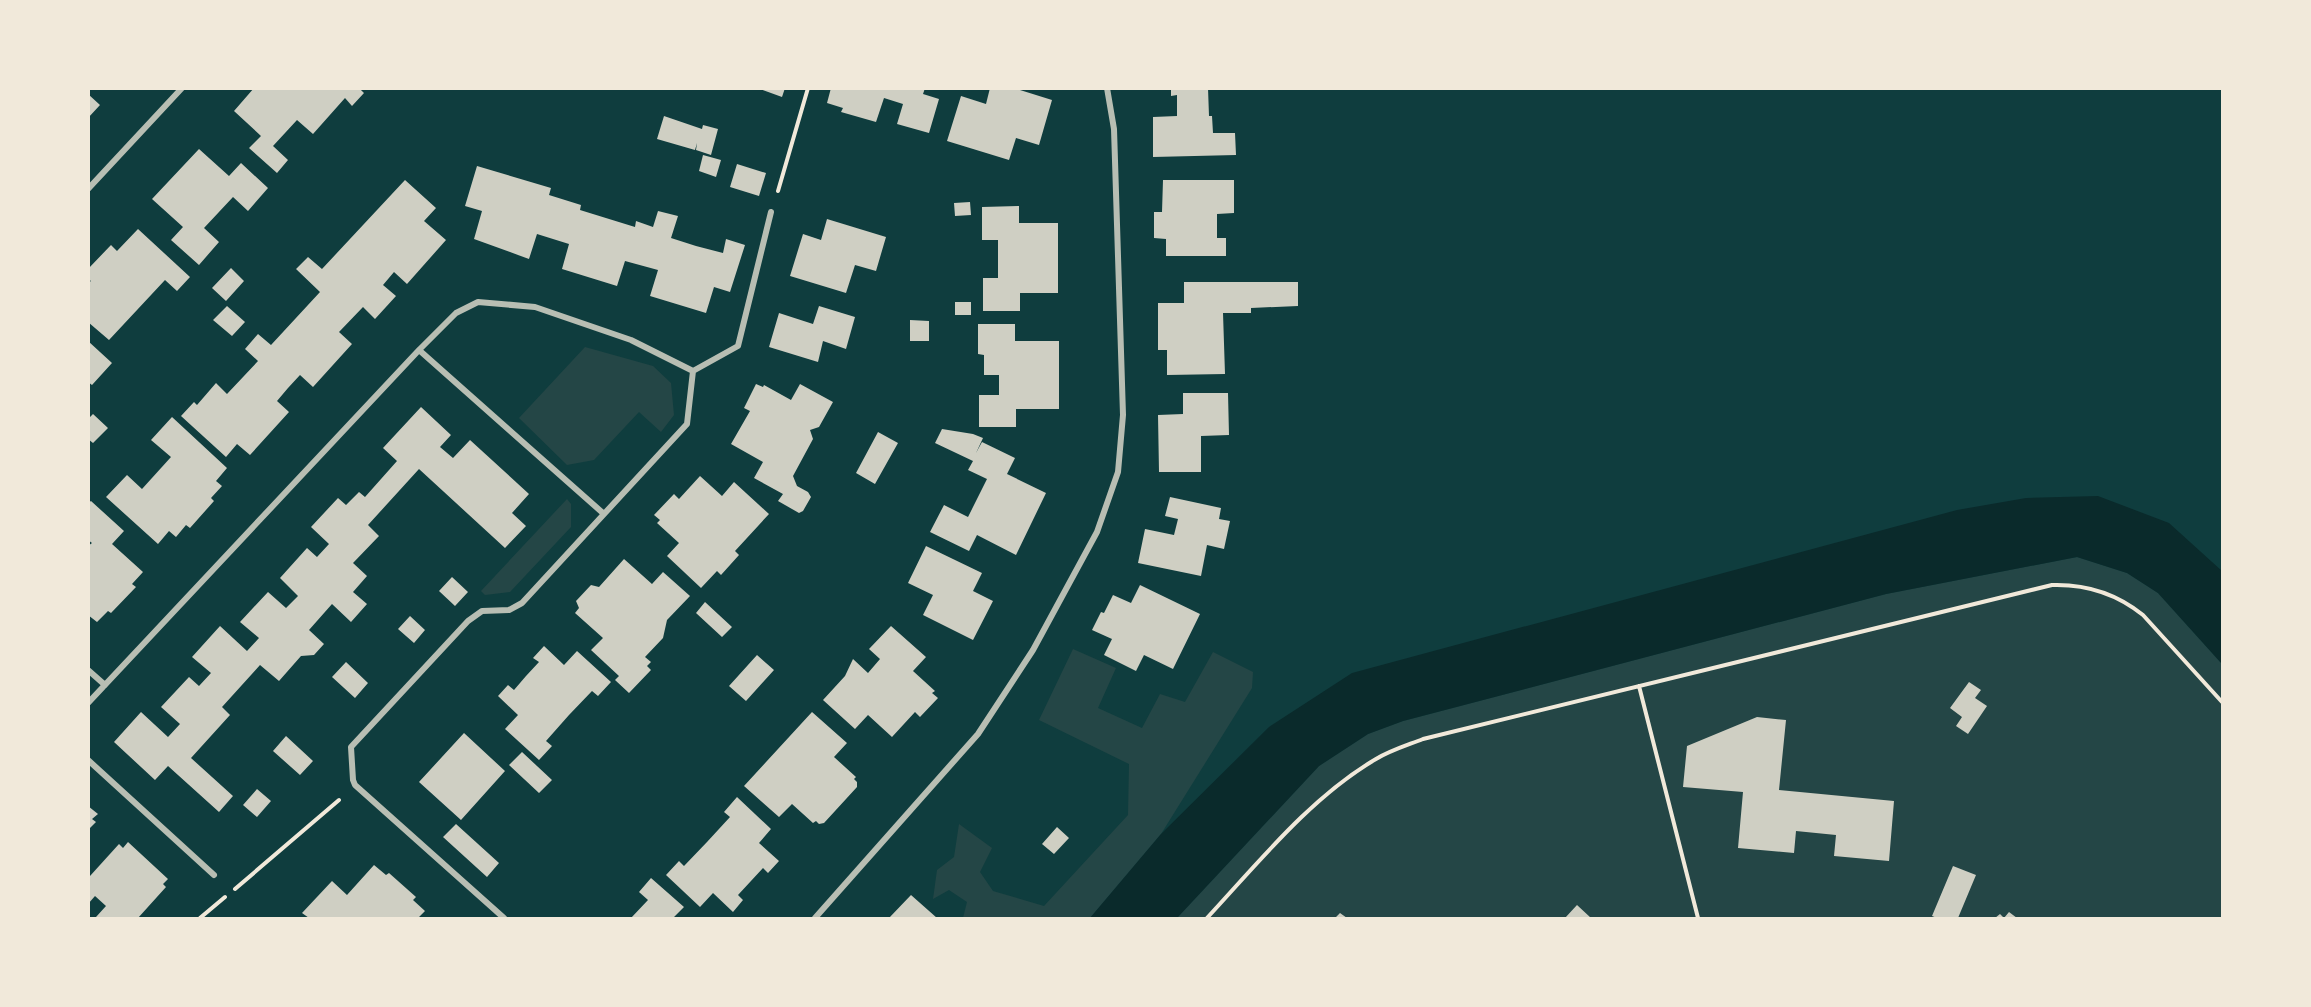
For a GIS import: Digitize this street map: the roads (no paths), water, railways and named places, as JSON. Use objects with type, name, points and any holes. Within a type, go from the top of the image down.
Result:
[{"type":"street","points":[[88,189],[182,88]]},
{"type":"street","points":[[815,918],[978,734],[1033,650],[1092,542],[1118,472],[1123,403],[1114,129],[1107,88]]},
{"type":"street","points":[[693,371],[738,346],[771,212]]},
{"type":"street","points":[[88,704],[456,313],[478,302],[535,307],[632,340],[693,371]]},
{"type":"street","points":[[419,350],[604,514]]},
{"type":"street","points":[[504,918],[355,785],[351,747],[468,621],[482,612],[509,610],[522,603],[687,423],[693,371]]},
{"type":"street","points":[[88,670],[105,685]]},
{"type":"street","points":[[88,760],[214,875]]}]
